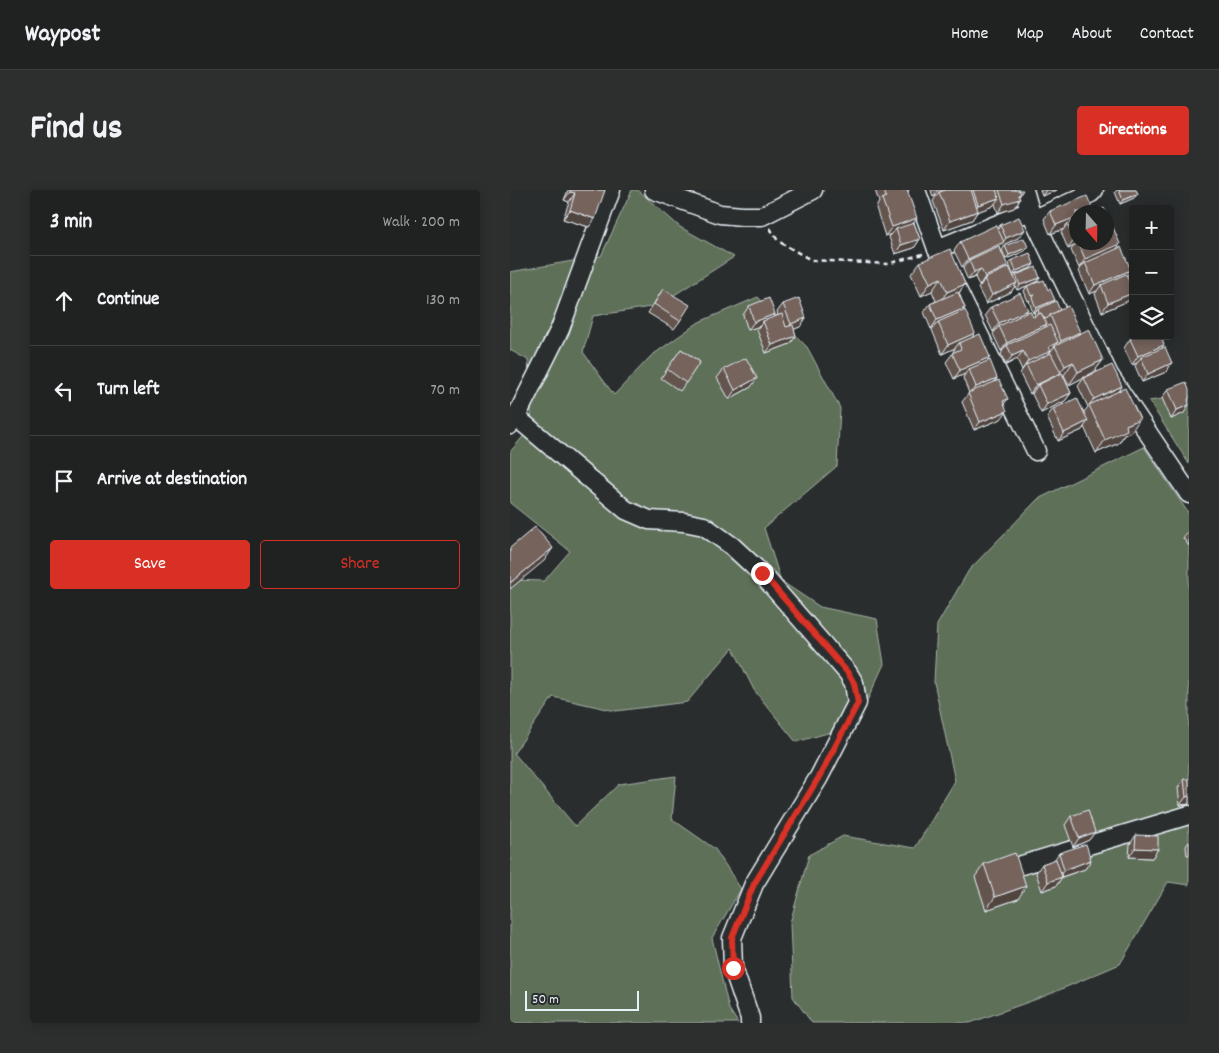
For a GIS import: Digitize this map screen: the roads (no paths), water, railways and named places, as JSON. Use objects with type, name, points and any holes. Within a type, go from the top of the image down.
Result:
[{"type":"street","points":[[611,190],[560,329],[513,421],[626,510],[649,520],[684,522],[704,526],[732,546],[762,573],[848,673],[854,683],[858,703],[819,777],[754,884],[732,938],[733,968],[750,1023]]},
{"type":"street","points":[[654,190],[720,214],[742,216],[762,216],[813,190]]},
{"type":"street","points":[[916,190],[936,249],[1036,451]]},
{"type":"street","points":[[1024,190],[1033,215],[1109,374],[1189,494]]},
{"type":"street","points":[[936,249],[1033,215],[1091,193],[1094,190]]},
{"type":"street","points":[[1012,868],[1189,815]]}]
